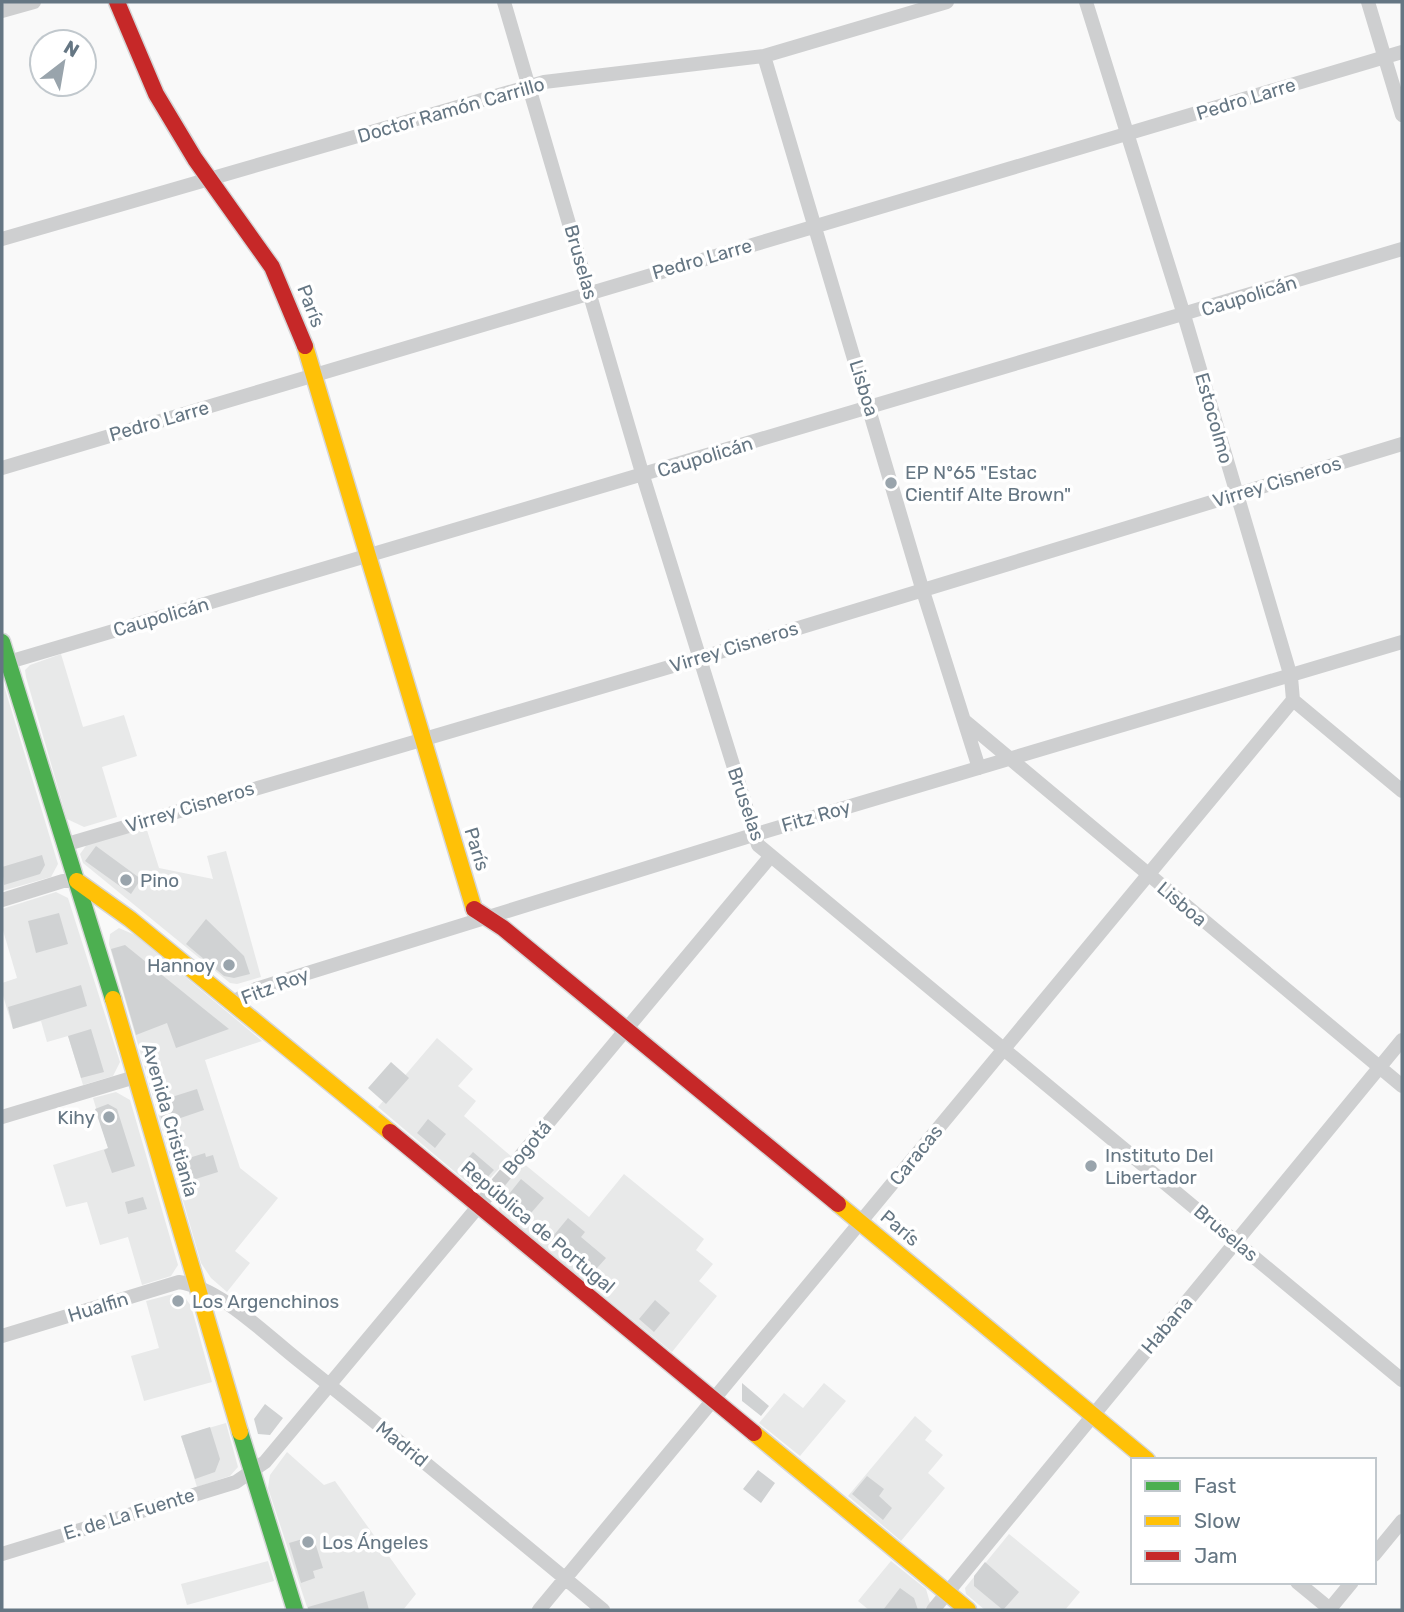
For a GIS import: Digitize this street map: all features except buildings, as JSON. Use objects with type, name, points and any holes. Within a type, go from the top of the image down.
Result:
[{"type":"main road","name":"París","points":[[117,2],[138,61],[157,99],[209,180],[250,231],[276,273],[315,375],[473,908],[626,1028],[1145,1458]]},
{"type":"main road","name":"Avenida Cristianía","points":[[2,642],[5,663],[77,881],[195,1284],[295,1610]]},
{"type":"main road","name":"República de Portugal","points":[[77,881],[116,907],[233,1002],[968,1610]]},
{"type":"street","points":[[2,11],[34,2]]},
{"type":"street","name":"Bruselas","points":[[504,2],[643,476],[753,835],[770,856],[1402,1380]]},
{"type":"street","name":"Doctor Ramón Carrillo","points":[[2,239],[529,86],[764,56],[893,9],[947,2]]},
{"type":"street","name":"Estocolmo","points":[[1086,2],[1184,315],[1291,677],[1293,700]]},
{"type":"street","points":[[1368,2],[1402,114]]},
{"type":"street","name":"Pedro Larre","points":[[2,468],[1402,52]]},
{"type":"street","name":"Lisboa","points":[[764,56],[922,588],[979,768]]},
{"type":"street","name":"Caupolicán","points":[[5,663],[1402,249]]},
{"type":"street","name":"Virrey Cisneros","points":[[64,845],[422,737],[700,658],[922,588],[1402,444]]},
{"type":"street","name":"Fitz Roy","points":[[233,1002],[256,989],[486,917],[1402,642]]},
{"type":"street","points":[[1293,700],[1402,791]]},
{"type":"street","name":"Caracas","points":[[539,1610],[1293,700]]},
{"type":"street","name":"Lisboa","points":[[964,720],[1008,760],[1402,1086]]},
{"type":"street","name":"Bogotá","points":[[254,1471],[331,1386],[770,856]]},
{"type":"street","points":[[2,900],[63,881],[77,881]]},
{"type":"street","name":"Habana","points":[[933,1610],[1402,1040]]},
{"type":"street","points":[[2,1117],[135,1077]]},
{"type":"street","name":"Hualfin","points":[[2,1336],[179,1282],[195,1284]]},
{"type":"street","name":"Madrid","points":[[195,1284],[224,1302],[331,1386],[604,1610]]},
{"type":"street","name":"E. de La Fuente","points":[[2,1554],[236,1482],[254,1471]]},
{"type":"street","points":[[1376,1553],[1402,1521]]},
{"type":"street","points":[[1299,1584],[1330,1610],[1350,1584]]},
{"type":"shaded area","points":[[61,654],[83,727],[124,715],[137,756],[102,767],[117,817],[84,827],[67,819],[25,670],[30,665]]},
{"type":"shaded area","points":[[2,679],[58,864],[51,877],[2,891]]},
{"type":"shaded area","points":[[145,824],[159,868],[213,879],[207,856],[226,851],[261,977],[237,984],[230,983],[83,863],[80,854],[88,843]]},
{"type":"shaded area","points":[[56,892],[68,898],[120,1062],[113,1076],[83,1085],[68,1036],[47,1042],[41,1021],[13,1029],[2,992],[2,983],[17,978],[2,927],[2,909]]},
{"type":"shaded area","points":[[119,928],[135,935],[262,1041],[205,1060],[240,1168],[278,1198],[235,1251],[250,1263],[227,1292],[211,1278],[201,1263],[109,944],[110,934]]},
{"type":"shaded area","points":[[437,1038],[473,1069],[458,1086],[476,1101],[464,1116],[511,1156],[480,1189],[474,1188],[378,1107]]},
{"type":"shaded area","points":[[116,1092],[130,1100],[178,1265],[171,1276],[142,1285],[128,1237],[100,1245],[87,1202],[66,1207],[53,1165],[108,1148],[93,1098]]},
{"type":"shaded area","points":[[523,1163],[589,1217],[624,1174],[704,1239],[696,1250],[713,1264],[699,1281],[717,1296],[672,1352],[499,1211],[497,1194]]},
{"type":"shaded area","points":[[173,1294],[184,1296],[191,1306],[212,1382],[144,1401],[131,1356],[159,1348],[146,1301]]},
{"type":"shaded area","points":[[824,1383],[846,1401],[800,1456],[759,1423],[784,1393],[803,1408]]},
{"type":"shaded area","points":[[915,1416],[932,1431],[925,1440],[943,1455],[928,1473],[945,1488],[901,1541],[848,1496]]},
{"type":"shaded area","points":[[226,1423],[238,1467],[230,1476],[197,1487],[181,1436]]},
{"type":"shaded area","points":[[287,1452],[324,1485],[335,1481],[416,1594],[403,1610],[308,1610],[268,1488],[270,1475]]},
{"type":"shaded area","points":[[1009,1534],[1080,1592],[1065,1610],[985,1610],[966,1594],[965,1588]]},
{"type":"shaded area","points":[[268,1561],[274,1581],[187,1605],[181,1584]]},
{"type":"shaded area","points":[[891,1561],[926,1589],[930,1603],[924,1610],[869,1610],[858,1601]]},
{"type":"traffic: fast","points":[[2,642],[113,999]]},
{"type":"traffic: fast","points":[[240,1432],[295,1610]]},
{"type":"traffic: slow","points":[[305,346],[474,909]]},
{"type":"traffic: slow","points":[[77,881],[130,919],[390,1132]]},
{"type":"traffic: slow","points":[[113,999],[240,1432]]},
{"type":"traffic: slow","points":[[838,1204],[1145,1458]]},
{"type":"traffic: slow","points":[[754,1433],[968,1610]]},
{"type":"traffic: jam","points":[[117,2],[156,94],[195,159],[272,267],[305,346]]},
{"type":"traffic: jam","points":[[474,909],[503,928],[838,1204]]},
{"type":"traffic: jam","points":[[390,1132],[754,1433]]},
{"type":"place","name":"EP Nº65 \"Estac Cientif Alte Brown\"","points":[[891,483]]},
{"type":"place","name":"Pino","points":[[126,880]]},
{"type":"place","name":"Hannoy","points":[[229,965]]},
{"type":"place","name":"Kihy","points":[[109,1117]]},
{"type":"place","name":"Instituto Del Libertador","points":[[1091,1166]]},
{"type":"place","name":"Los Argenchinos","points":[[178,1301]]},
{"type":"place","name":"Los Ángeles","points":[[308,1542]]}]
